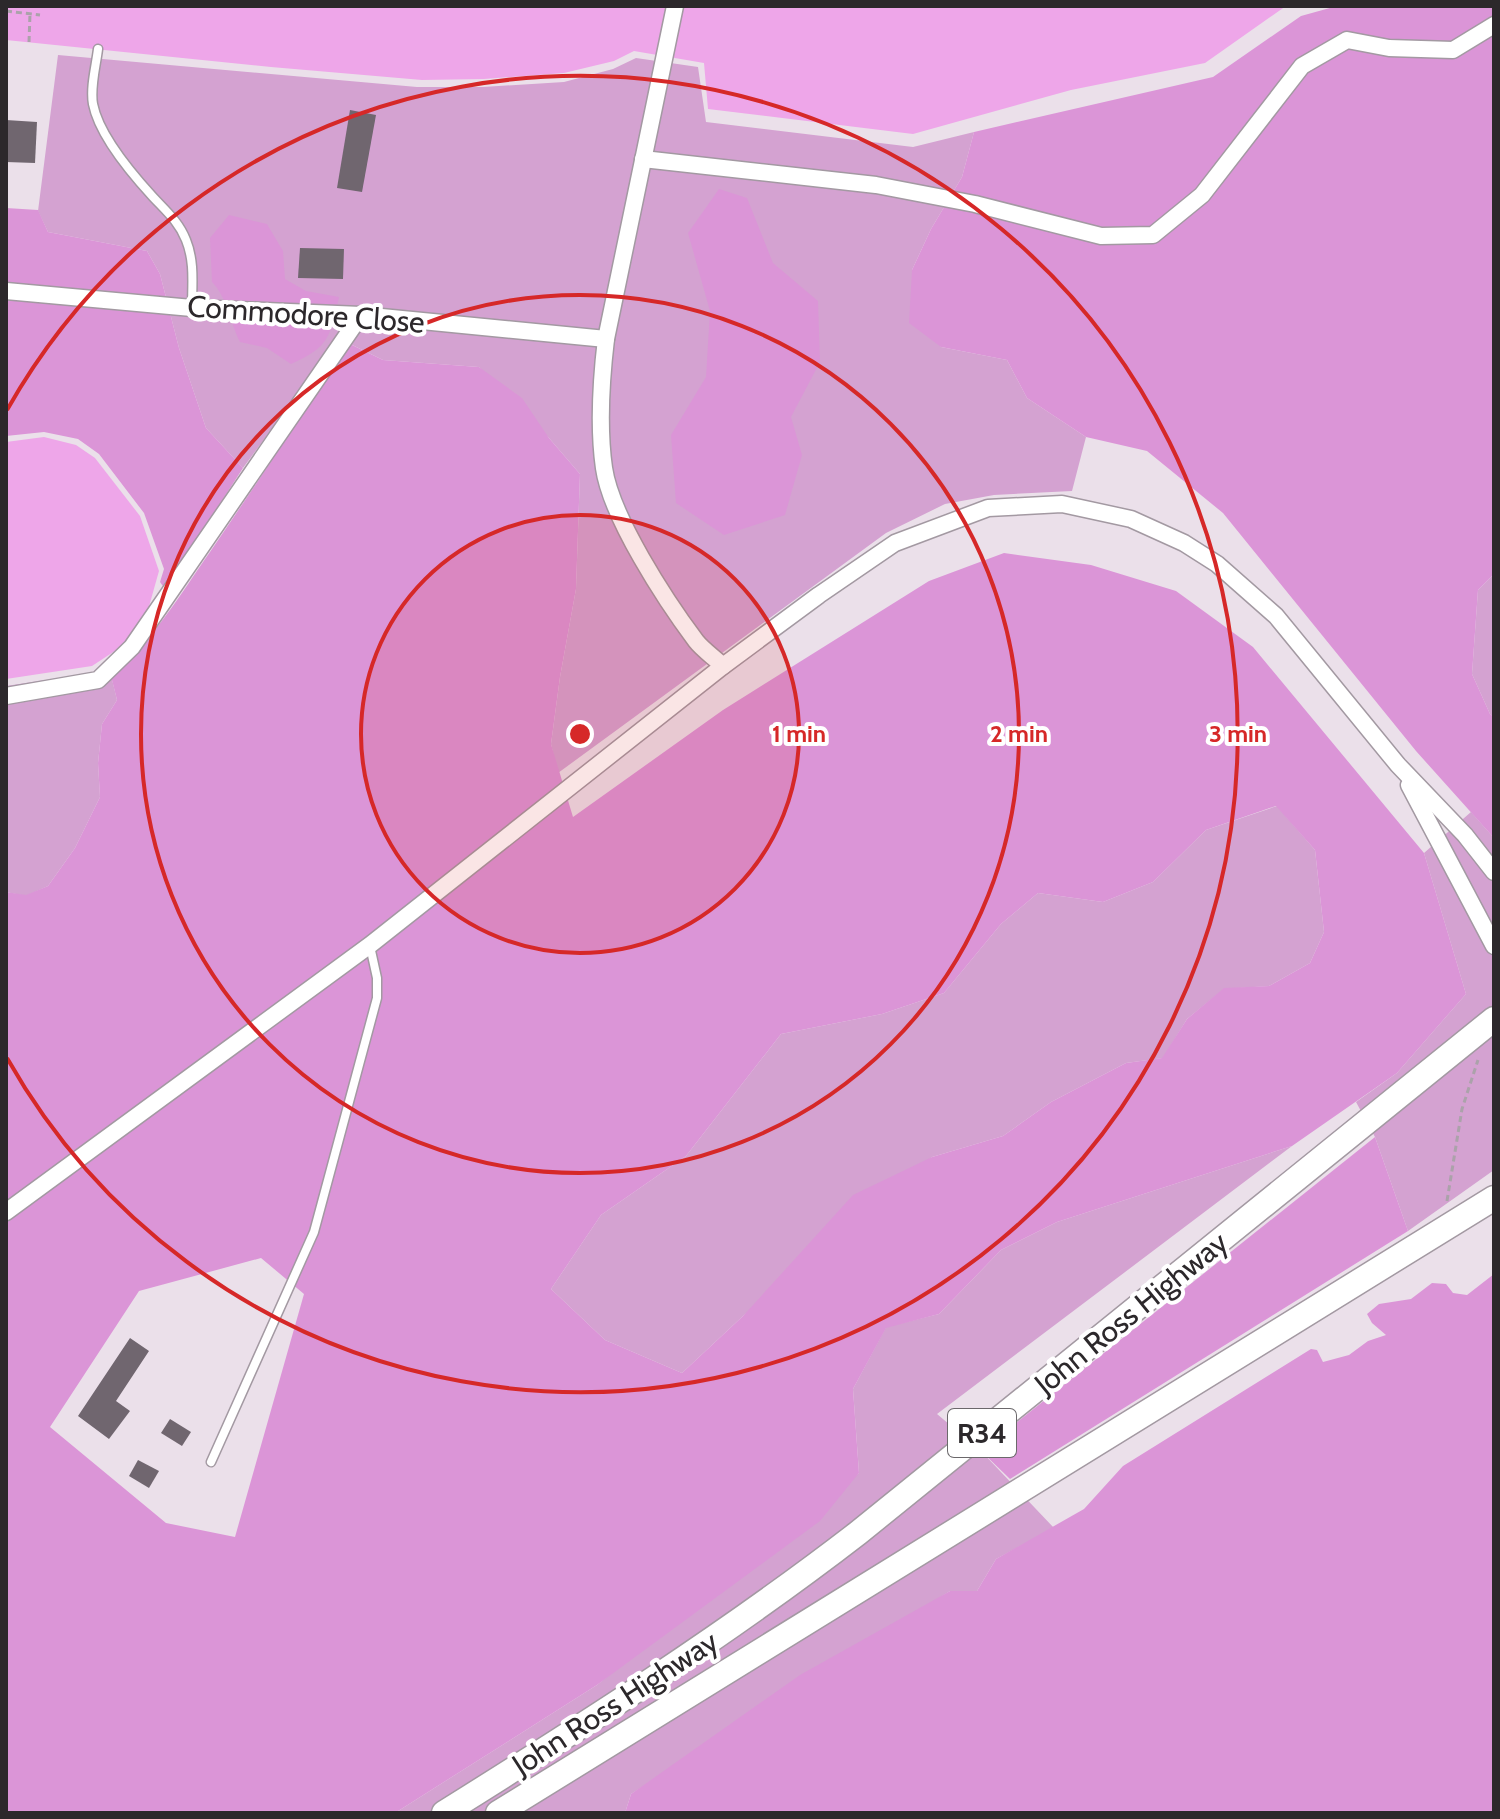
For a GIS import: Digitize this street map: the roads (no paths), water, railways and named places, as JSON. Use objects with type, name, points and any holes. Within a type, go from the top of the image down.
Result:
[{"type":"main road","name":"John Ross Highway","points":[[444,1813],[636,1692],[782,1591],[1492,1021]]},
{"type":"main road","name":"John Ross Highway","points":[[498,1813],[1494,1198]]},
{"type":"street","points":[[675,6],[606,339],[601,379],[604,469],[615,506],[641,556],[698,643],[723,666]]},
{"type":"street","points":[[643,159],[876,185],[975,204],[1101,236],[1153,235],[1202,195],[1302,66],[1347,40],[1389,48],[1453,50],[1494,25]]},
{"type":"street","name":"Commodore Close","points":[[6,291],[192,308],[361,315],[606,339]]},
{"type":"street","points":[[6,696],[98,680],[132,647],[361,315]]},
{"type":"street","points":[[6,1212],[370,945],[723,666],[895,543],[988,508],[1062,504],[1131,519],[1184,543],[1217,564],[1276,616],[1398,765],[1465,835],[1494,872]]},
{"type":"street","points":[[1398,765],[1494,946]]},
{"type":"lane","points":[[98,49],[92,101],[97,118],[102,131],[178,223],[192,264],[192,308]]},
{"type":"lane","points":[[211,1462],[314,1232],[377,998],[377,978],[370,945]]}]
